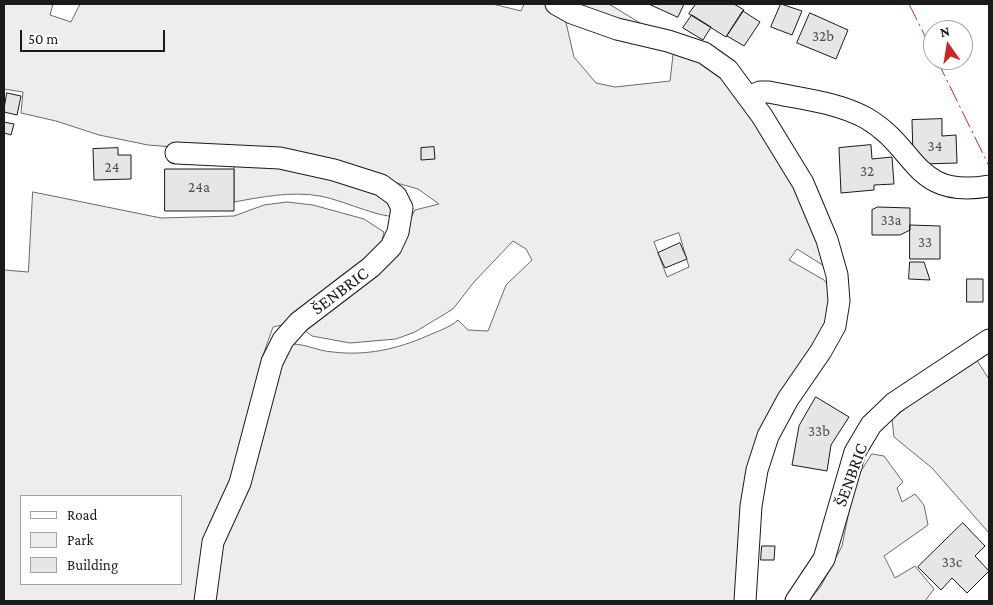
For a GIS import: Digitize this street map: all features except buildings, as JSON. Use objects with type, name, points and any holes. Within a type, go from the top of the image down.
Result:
[{"type":"street","points":[[556,4],[572,13],[617,29],[668,41],[704,53],[728,70],[748,97],[803,183],[830,249],[837,276],[839,301],[834,326],[780,413],[768,436],[757,470],[751,506],[745,601]]},
{"type":"street","points":[[748,97],[760,92],[769,92],[837,107],[865,118],[888,134],[908,160],[935,182],[951,188],[970,190],[989,186]]},
{"type":"street","name":"ŠENBRIC","points":[[176,153],[280,158],[334,170],[381,185],[396,196],[402,208],[398,232],[391,247],[371,267],[299,322],[283,340],[272,362],[240,483],[214,542],[205,601]]},
{"type":"street","name":"ŠENBRIC","points":[[796,601],[824,559],[855,452],[871,425],[894,404],[989,340]]},
{"type":"green space","points":[[4,4],[53,4],[50,15],[71,22],[80,4],[493,4],[521,11],[524,4],[545,4],[564,14],[574,57],[596,83],[615,87],[670,81],[674,46],[724,74],[786,162],[829,269],[797,249],[789,260],[824,280],[833,291],[824,334],[786,387],[735,601],[214,601],[217,555],[267,416],[288,344],[327,351],[358,353],[404,345],[443,329],[458,320],[468,330],[488,331],[506,285],[532,260],[526,249],[513,241],[474,282],[453,309],[415,332],[396,339],[350,343],[312,336],[304,330],[405,230],[415,210],[439,204],[418,189],[365,174],[199,149],[148,145],[99,135],[56,121],[21,113],[23,92],[4,89]],"holes":[[[679,233],[689,267],[667,277],[654,242]]]},
{"type":"green space","points":[[565,4],[609,4],[660,35]]},
{"type":"green space","points":[[282,163],[384,190],[394,216],[379,214],[320,196],[299,194],[277,195],[234,202],[234,165]]},
{"type":"green space","points":[[33,192],[161,218],[234,216],[264,205],[287,202],[313,205],[364,219],[384,232],[379,253],[282,325],[273,327],[262,358],[253,420],[198,601],[4,601],[4,270],[28,272]]},
{"type":"green space","points":[[976,359],[989,379],[989,533],[932,468],[894,437],[892,419],[930,389]]},
{"type":"green space","points":[[872,454],[884,456],[903,482],[897,488],[902,502],[915,494],[924,505],[928,525],[884,556],[895,578],[915,566],[934,589],[925,601],[809,601],[821,586],[842,546],[855,481]]},
{"type":"power","points":[[909,4],[923,32]]},
{"type":"power","points":[[942,70],[989,166]]}]
